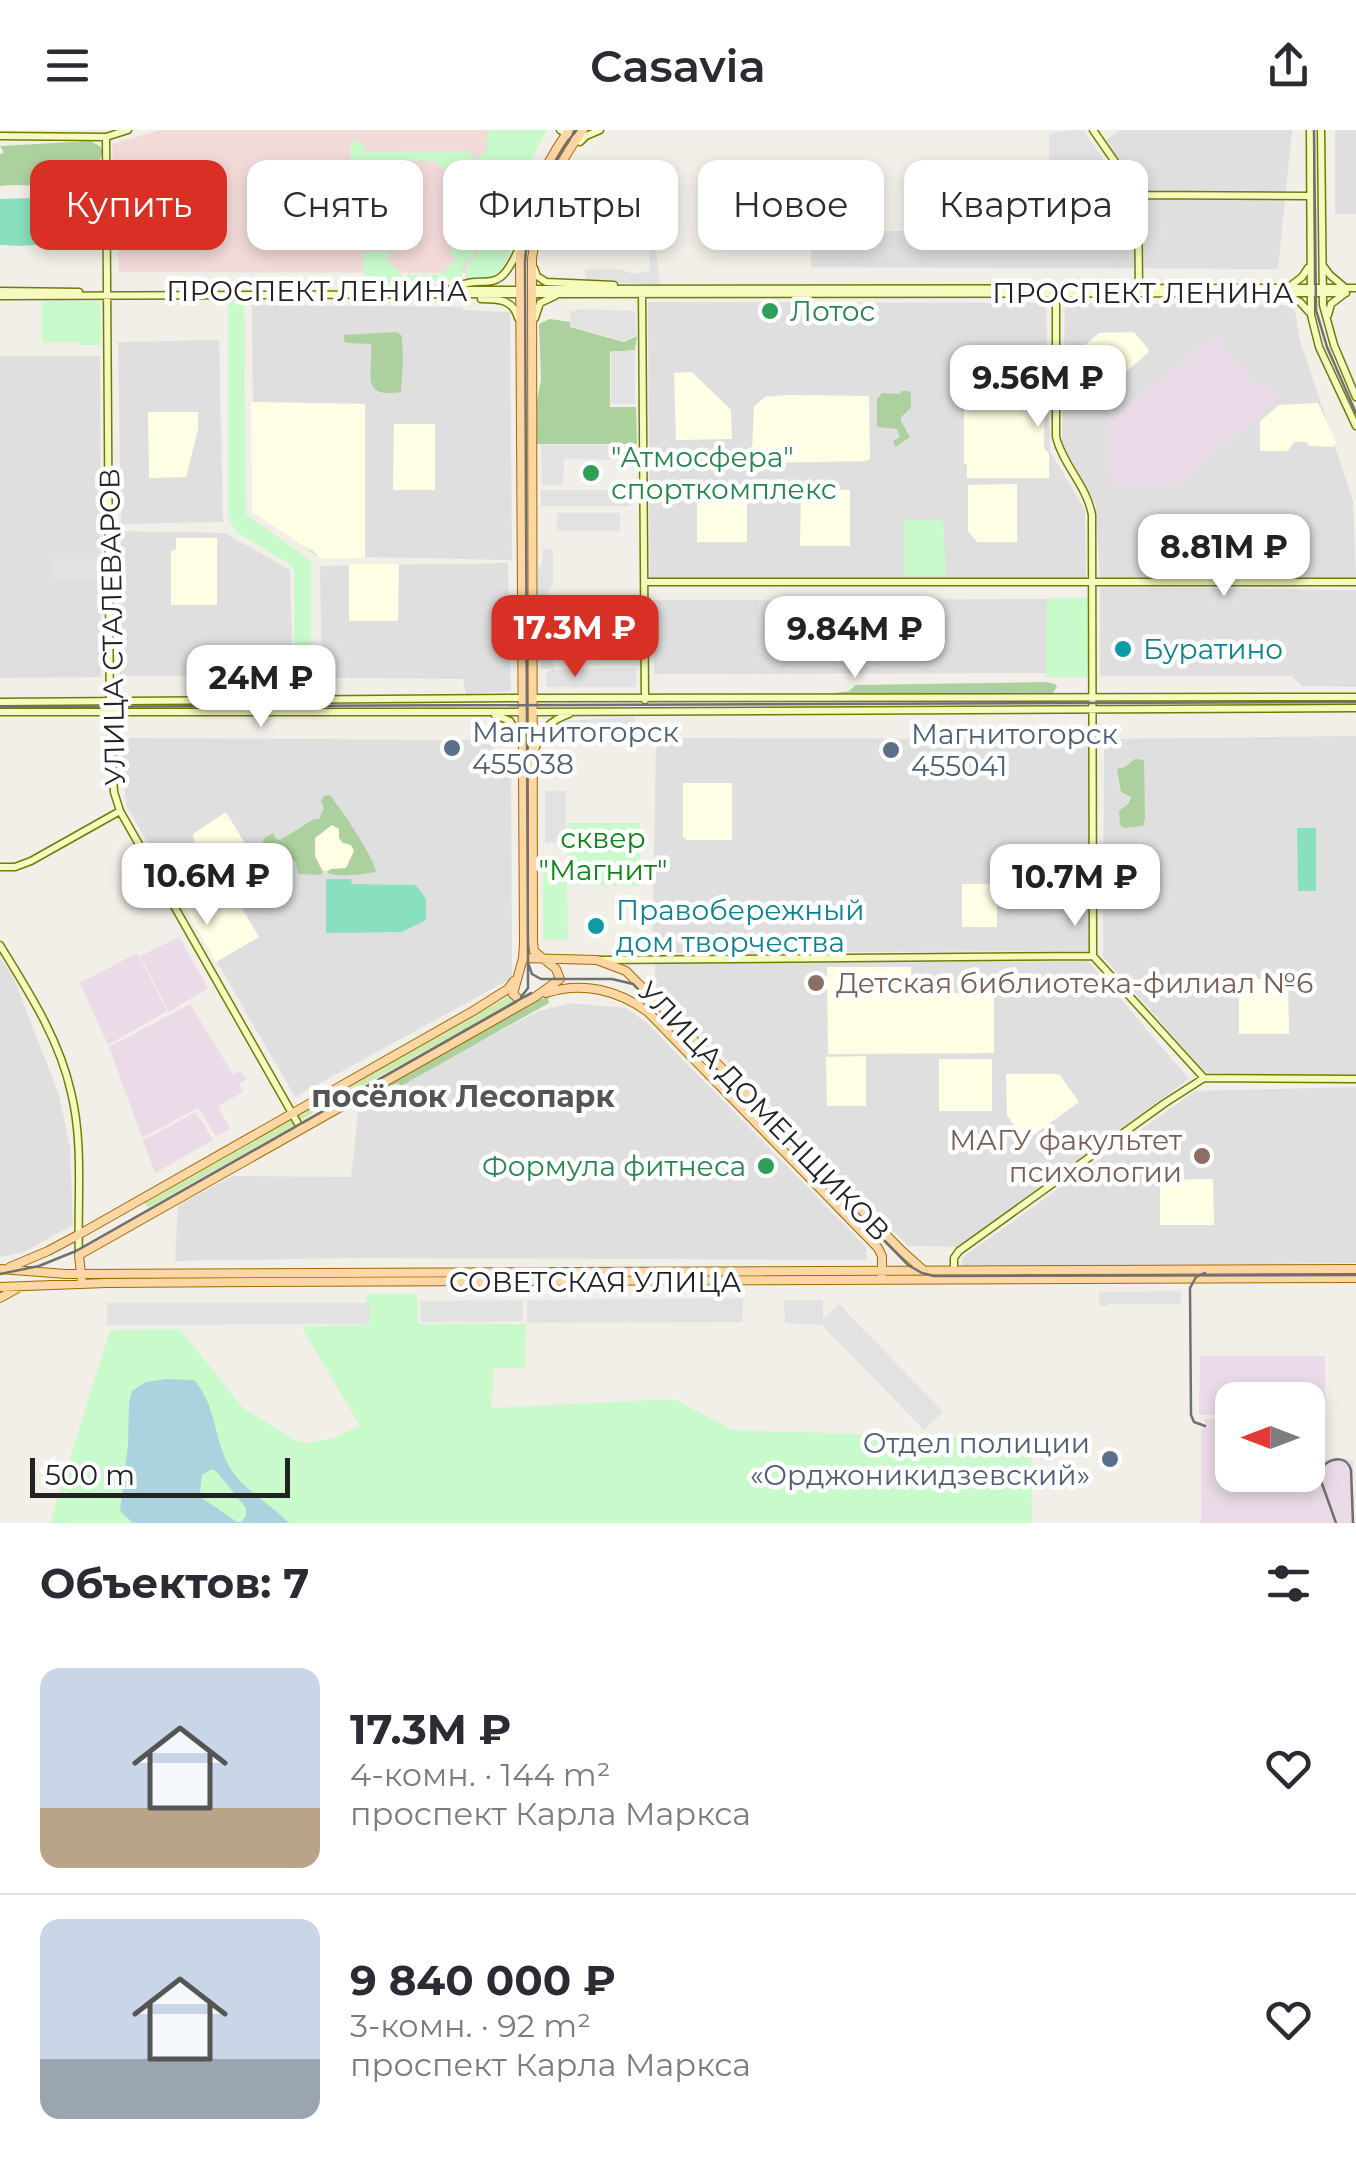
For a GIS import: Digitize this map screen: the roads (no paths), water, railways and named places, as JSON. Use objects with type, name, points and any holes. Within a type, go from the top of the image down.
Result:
[{"type":"main road","points":[[0,136],[106,136],[128,130]]},
{"type":"main road","points":[[79,1255],[560,980],[556,968],[534,951],[533,942],[532,260],[544,198],[560,164],[583,130]]},
{"type":"main road","points":[[550,160],[565,131],[580,142],[600,130]]},
{"type":"main road","points":[[1092,130],[1113,160]]},
{"type":"main road","points":[[1310,130],[1311,315],[1319,346],[1356,426]]},
{"type":"main road","points":[[1321,130],[1322,290],[1334,345],[1356,397]]},
{"type":"main road","name":"УЛИЦА СТАЛЕВАРОВ","points":[[106,136],[112,778],[120,811],[301,1129]]},
{"type":"main road","points":[[1148,195],[1310,196]]},
{"type":"main road","points":[[450,292],[462,284],[492,282],[502,277],[518,250]]},
{"type":"main road","points":[[522,250],[523,958],[513,994],[523,1004]]},
{"type":"main road","points":[[1139,250],[1139,291]]},
{"type":"main road","points":[[1322,258],[1330,276],[1352,290]]},
{"type":"main road","name":"ПРОСПЕКТ ЛЕНИНА","points":[[532,260],[537,276],[546,282],[611,285],[639,291]]},
{"type":"main road","points":[[1310,262],[1307,270],[1282,290],[1311,315]]},
{"type":"main road","points":[[1327,321],[1331,304],[1352,290]]},
{"type":"main road","name":"ПРОСПЕКТ ЛЕНИНА","points":[[0,294],[1352,290]]},
{"type":"main road","points":[[639,291],[645,700]]},
{"type":"main road","name":"ПРОСПЕКТ ЛЕНИНА","points":[[532,292],[639,291]]},
{"type":"main road","points":[[1056,291],[1056,437],[1090,506],[1093,956],[1204,1078]]},
{"type":"main road","name":"ПРОСПЕКТ ЛЕНИНА","points":[[450,292],[505,300],[516,310],[520,329]]},
{"type":"main road","points":[[532,329],[540,303],[564,294]]},
{"type":"main road","points":[[645,582],[1356,582]]},
{"type":"main road","points":[[0,702],[1356,697]]},
{"type":"main road","points":[[0,712],[1356,708]]},
{"type":"main road","points":[[484,712],[510,722],[523,744]]},
{"type":"main road","points":[[534,756],[547,725],[575,712]]},
{"type":"main road","points":[[0,867],[31,861],[120,811]]},
{"type":"main road","points":[[0,945],[49,1030],[71,1089],[78,1143],[82,1284]]},
{"type":"main road","points":[[622,963],[1093,956]]},
{"type":"main road","name":"УЛИЦА ДОМЕНЩИКОВ","points":[[523,958],[622,963],[926,1271]]},
{"type":"main road","name":"СОВЕТСКАЯ УЛИЦА","points":[[4,1269],[78,1235],[474,1011],[508,988],[517,977]]},
{"type":"main road","name":"УЛИЦА ДОМЕНЩИКОВ","points":[[535,996],[558,989],[587,988],[614,994],[642,1008],[878,1248],[882,1275]]},
{"type":"main road","points":[[954,1275],[954,1258],[959,1251],[1204,1078],[1356,1079]]},
{"type":"main road","name":"СОВЕТСКАЯ УЛИЦА","points":[[4,1269],[66,1274],[309,1277],[1356,1278]]},
{"type":"main road","name":"СОВЕТСКАЯ УЛИЦА","points":[[1190,1275],[1356,1269]]},
{"type":"main road","name":"СОВЕТСКАЯ УЛИЦА","points":[[882,1275],[926,1271],[954,1275]]},
{"type":"main road","name":"СОВЕТСКАЯ УЛИЦА","points":[[0,1287],[309,1277]]},
{"type":"main road","points":[[0,1298],[18,1287]]},
{"type":"water","points":[[194,1380],[207,1400],[230,1468],[289,1523],[133,1523],[120,1511],[129,1403],[132,1391],[146,1382]],"holes":[[[212,1469],[246,1508],[241,1522],[202,1498],[202,1475]]]},
{"type":"tram line","points":[[521,997],[528,988],[525,263],[540,193],[576,130]]},
{"type":"tram line","points":[[1314,130],[1316,310],[1327,347],[1356,413]]},
{"type":"tram line","points":[[0,707],[1356,702]]},
{"type":"tram line","points":[[528,963],[532,974],[541,979],[612,979],[633,984],[908,1265],[922,1273],[1356,1275]]},
{"type":"tram line","points":[[0,1274],[39,1266],[76,1251],[531,993]]},
{"type":"tram line","points":[[1205,1273],[1196,1277],[1190,1288],[1191,1415],[1194,1422],[1205,1426]]},
{"type":"tram line","points":[[1336,1523],[1320,1478],[1323,1466],[1339,1459],[1351,1470],[1353,1523]]},
{"type":"place","name":"Лотос","points":[[770,311]]},
{"type":"place","name":"\"Атмосфера\" спорткомплекс","points":[[591,473]]},
{"type":"place","name":"Буратино","points":[[1123,649]]},
{"type":"place","name":"Магнитогорск 455038","points":[[452,748]]},
{"type":"place","name":"Магнитогорск 455041","points":[[891,750]]},
{"type":"place","name":"Правобережный дом творчества","points":[[596,926]]},
{"type":"place","name":"Детская библиотека-филиал №6","points":[[816,983]]},
{"type":"place","name":"МАГУ факультет психологии","points":[[1202,1156]]},
{"type":"place","name":"Формула фитнеса","points":[[766,1166]]},
{"type":"place","name":"Отдел полиции «Орджоникидзевский»","points":[[1110,1459]]},
{"type":"district","name":"посёлок Лесопарк","points":[[463,1096]]},
{"type":"park label","name":"сквер \"Магнит\"","points":[[603,854]]}]
